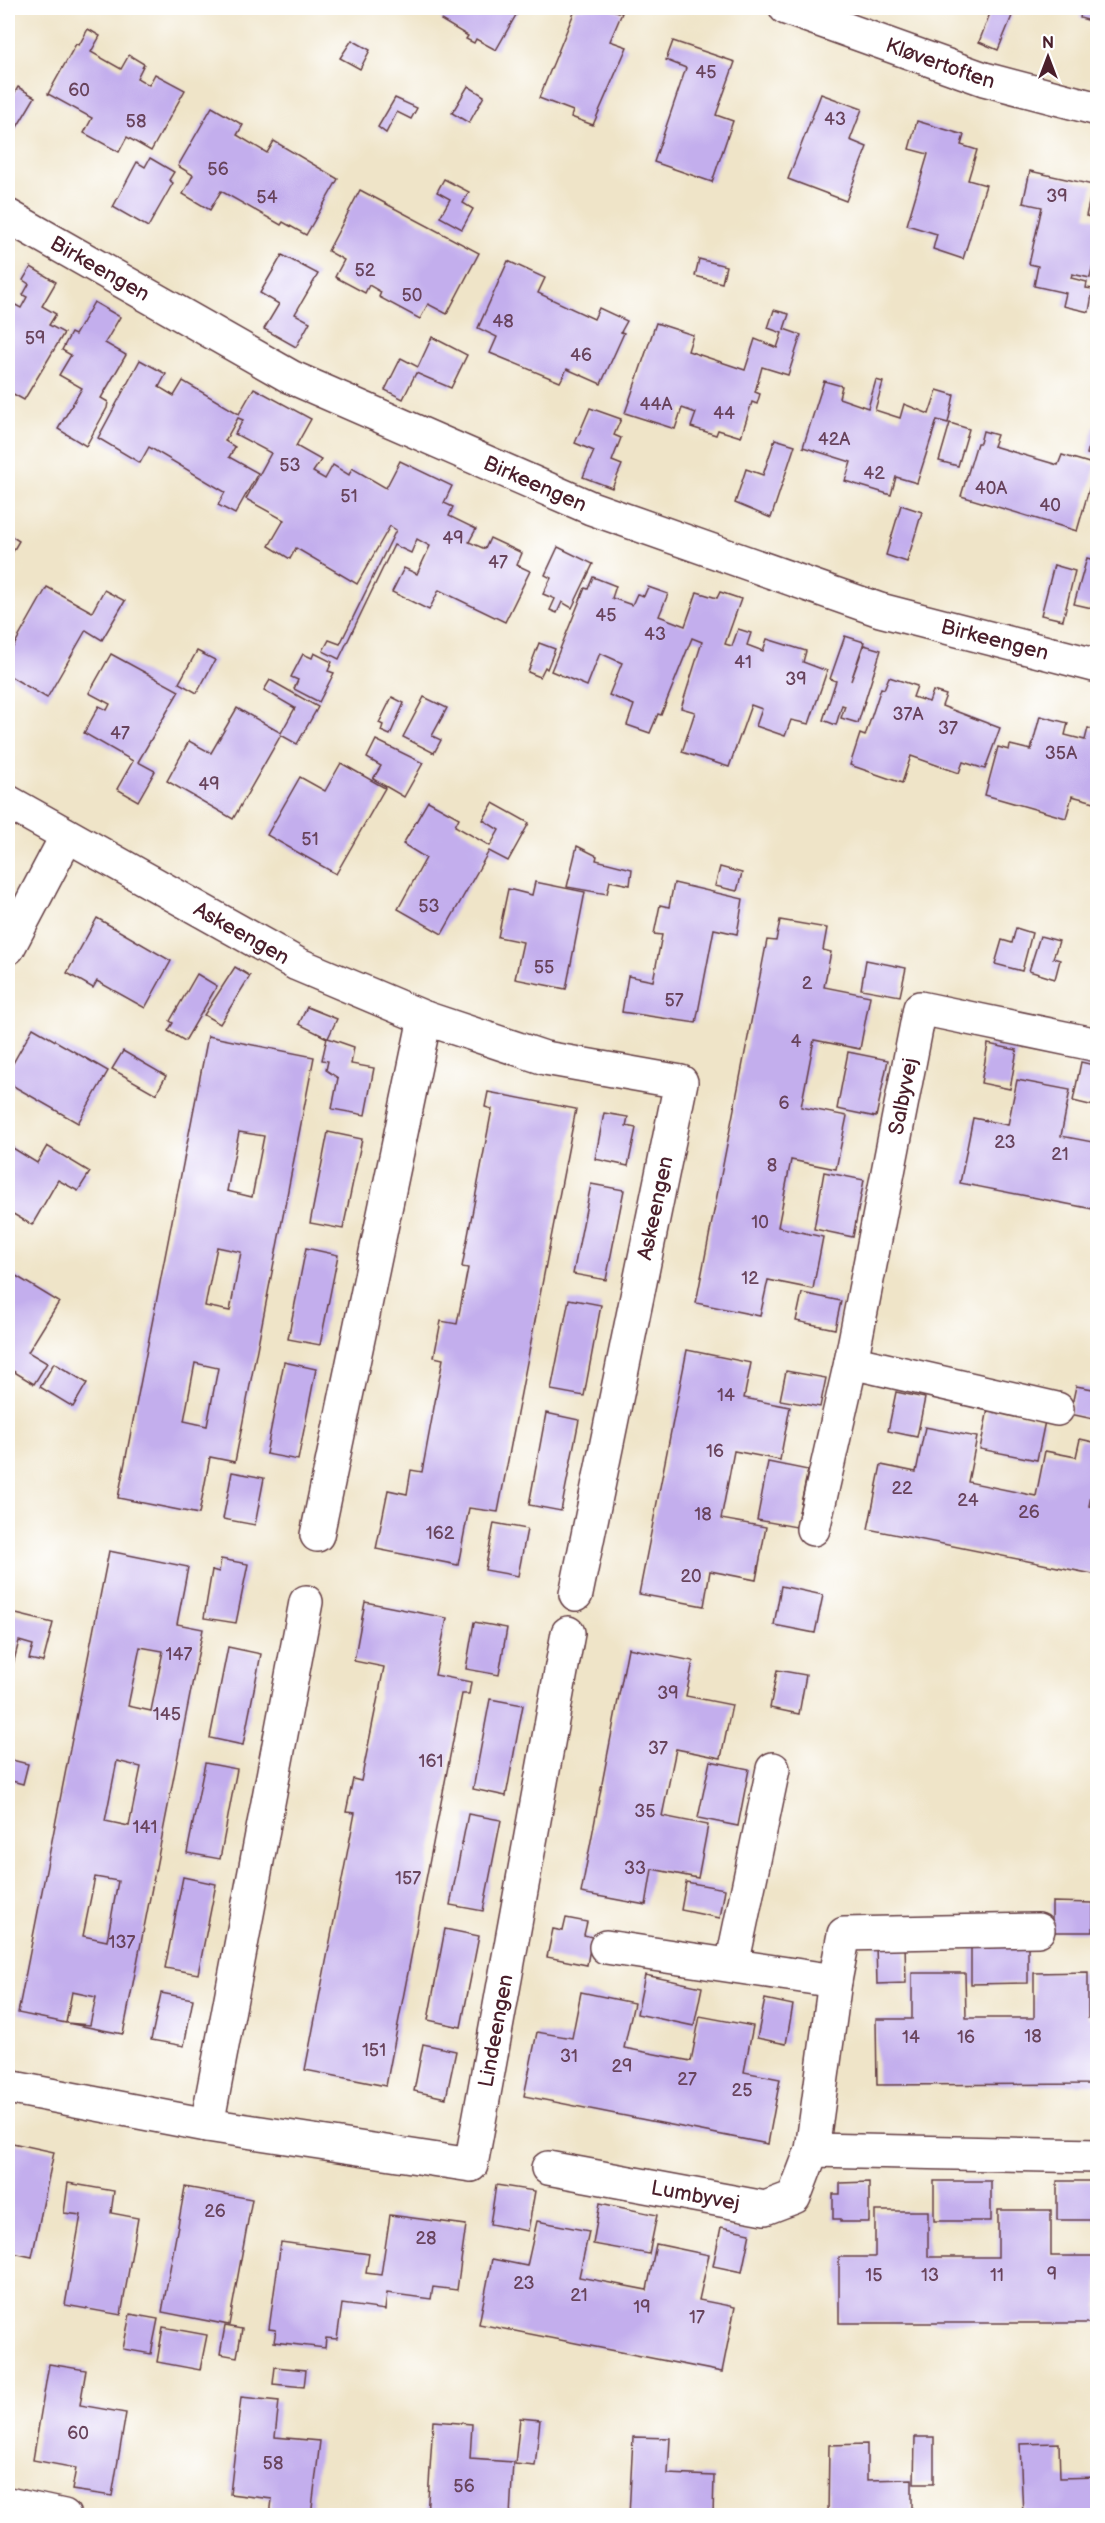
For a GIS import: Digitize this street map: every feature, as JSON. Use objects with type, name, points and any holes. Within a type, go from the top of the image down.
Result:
[{"type":"street","name":"Kløvertoften","points":[[786,8],[984,79],[1098,109]]},
{"type":"street","name":"Birkeengen","points":[[8,216],[291,377],[591,508],[880,610],[1098,666]]},
{"type":"street","name":"Askeengen","points":[[8,802],[297,964],[424,1018],[545,1058],[681,1082],[576,1594]]},
{"type":"street","points":[[8,948],[67,836]]},
{"type":"street","name":"Salbyvej","points":[[813,1529],[851,1362],[920,1008],[1098,1045]]},
{"type":"street","points":[[317,1535],[424,1018]]},
{"type":"street","points":[[851,1362],[1058,1409]]},
{"type":"street","points":[[207,2125],[306,1602]]},
{"type":"street","name":"Lindeengen","points":[[8,2087],[207,2125],[471,2165],[568,1634]]},
{"type":"street","points":[[732,1965],[773,1769]]},
{"type":"street","name":"Lumbyvej","points":[[548,2168],[765,2208],[794,2197],[812,2150],[843,1934],[1038,1930]]},
{"type":"street","points":[[606,1947],[835,1981]]},
{"type":"street","points":[[812,2150],[1098,2156]]},
{"type":"street","points":[[8,2504],[64,2516]]},
{"type":"building","points":[[448,8],[520,8],[496,50],[476,39],[474,43],[466,39],[468,36],[441,20]]},
{"type":"building","points":[[576,8],[607,8],[622,13],[610,41],[627,47],[593,125],[571,117],[573,111],[539,98]]},
{"type":"building","points":[[992,8],[1012,16],[998,50],[979,42]]},
{"type":"building","points":[[1082,8],[1098,8],[1098,23],[1080,18]]},
{"type":"building","points":[[88,29],[100,36],[91,52],[121,69],[129,55],[144,64],[137,78],[149,85],[155,74],[185,90],[151,151],[127,137],[119,152],[84,133],[92,118],[48,94],[76,44],[79,45]]},
{"type":"building","points":[[352,40],[370,50],[360,69],[340,58]]},
{"type":"building","points":[[673,41],[735,62],[716,115],[733,121],[712,182],[654,162],[686,68],[666,60]]},
{"type":"building","points":[[468,86],[484,96],[469,123],[452,113]]},
{"type":"building","points":[[18,87],[35,97],[10,139],[8,137],[8,104]]},
{"type":"building","points":[[821,94],[862,109],[850,140],[867,147],[846,201],[788,179]]},
{"type":"building","points":[[395,98],[417,108],[411,119],[397,112],[386,133],[378,127]]},
{"type":"building","points":[[212,107],[243,125],[237,135],[267,153],[274,141],[338,179],[306,235],[283,222],[281,225],[221,191],[210,210],[183,194],[193,175],[178,166]]},
{"type":"building","points":[[917,121],[964,135],[961,145],[977,150],[968,180],[986,185],[963,259],[933,249],[937,234],[907,225],[928,154],[909,149]]},
{"type":"building","points":[[150,158],[174,172],[169,180],[173,183],[148,227],[113,207],[137,162],[145,167]]},
{"type":"building","points":[[1030,171],[1093,185],[1086,216],[1098,219],[1098,245],[1090,278],[1072,274],[1071,278],[1087,282],[1086,288],[1093,289],[1089,312],[1063,306],[1066,293],[1034,286],[1038,266],[1029,264],[1042,207],[1023,203]]},
{"type":"building","points":[[444,179],[469,192],[463,203],[473,209],[462,229],[440,217],[450,199],[437,192]]},
{"type":"building","points":[[360,190],[479,253],[447,314],[428,304],[420,319],[379,297],[381,292],[369,285],[365,293],[335,277],[344,260],[328,251]]},
{"type":"building","points":[[282,255],[318,274],[295,314],[310,322],[296,347],[264,329],[279,304],[260,293]]},
{"type":"building","points":[[699,259],[726,266],[722,283],[695,276]]},
{"type":"building","points":[[508,261],[545,278],[538,293],[594,319],[599,308],[627,321],[621,332],[624,333],[601,384],[567,369],[560,382],[490,353],[497,337],[478,328]]},
{"type":"building","points":[[31,267],[56,282],[42,306],[56,314],[49,325],[64,333],[24,400],[8,391],[8,301],[21,308],[27,297],[23,295],[29,284],[23,280]]},
{"type":"building","points":[[94,302],[120,317],[105,343],[126,355],[101,398],[108,402],[107,408],[86,446],[58,429],[82,388],[59,375],[71,355],[62,350],[71,333],[75,335]]},
{"type":"building","points":[[774,310],[789,314],[784,329],[801,335],[788,375],[762,367],[755,392],[760,394],[757,404],[752,402],[741,437],[718,430],[716,435],[691,427],[696,413],[682,408],[675,429],[625,413],[656,323],[693,335],[688,351],[745,370],[755,339],[777,348],[782,333],[768,328]]},
{"type":"building","points":[[432,337],[467,355],[451,388],[416,373],[403,399],[385,390],[401,358],[418,367]]},
{"type":"building","points":[[140,360],[166,374],[159,387],[174,396],[183,381],[239,414],[254,388],[311,419],[296,446],[321,460],[313,472],[325,479],[333,465],[349,475],[352,468],[386,488],[400,461],[452,486],[444,503],[453,507],[449,516],[476,529],[469,542],[485,549],[490,538],[522,553],[517,565],[530,571],[505,622],[439,590],[429,610],[392,592],[404,568],[417,574],[430,546],[417,539],[411,553],[394,545],[339,659],[323,651],[329,640],[340,644],[396,530],[390,526],[357,584],[296,548],[290,559],[269,546],[284,520],[246,499],[271,453],[235,434],[243,420],[238,418],[225,441],[235,447],[229,457],[258,473],[235,514],[218,505],[225,492],[149,447],[140,463],[98,438]]},
{"type":"building","points":[[876,380],[883,382],[875,410],[900,418],[904,404],[929,414],[937,390],[954,395],[948,423],[937,420],[917,483],[896,477],[891,495],[845,481],[851,462],[803,447],[824,381],[842,386],[839,398],[868,408]]},
{"type":"building","points":[[590,408],[621,419],[614,435],[621,438],[612,461],[622,465],[612,488],[583,477],[594,451],[575,443]]},
{"type":"building","points":[[950,423],[969,429],[958,466],[939,461]]},
{"type":"building","points":[[1094,427],[1098,428],[1098,457],[1087,454]]},
{"type":"building","points":[[983,431],[997,435],[993,446],[1058,465],[1062,455],[1096,465],[1077,531],[961,496],[977,443],[980,443]]},
{"type":"building","points":[[775,439],[795,445],[771,518],[735,503],[746,469],[763,475]]},
{"type":"building","points":[[901,505],[922,512],[907,562],[886,555]]},
{"type":"building","points":[[8,534],[19,541],[8,560]]},
{"type":"building","points":[[558,547],[593,564],[572,608],[562,602],[557,613],[550,610],[555,599],[543,594],[551,578],[545,575]]},
{"type":"building","points":[[1087,558],[1098,561],[1098,587],[1092,608],[1074,604]]},
{"type":"building","points":[[1054,565],[1075,571],[1063,620],[1041,615]]},
{"type":"building","points":[[593,577],[616,586],[612,598],[632,605],[637,594],[644,596],[648,587],[668,594],[659,616],[685,626],[697,592],[717,598],[720,592],[741,599],[725,644],[732,646],[738,629],[751,633],[747,645],[763,651],[767,639],[806,651],[803,662],[827,671],[809,724],[791,720],[785,736],[756,726],[762,709],[751,705],[729,767],[682,752],[695,712],[681,708],[702,642],[692,638],[661,715],[658,714],[650,733],[627,725],[634,705],[609,695],[622,663],[600,653],[587,686],[551,671],[585,588],[588,589]]},
{"type":"building","points":[[47,587],[92,612],[104,590],[125,601],[102,640],[86,630],[47,698],[8,675],[8,656]]},
{"type":"building","points":[[845,636],[864,642],[851,681],[864,645],[881,650],[858,723],[841,718],[845,706],[842,705],[836,725],[823,720],[836,681],[830,679]]},
{"type":"building","points":[[539,643],[555,649],[547,669],[545,667],[540,677],[528,672]]},
{"type":"building","points":[[197,651],[215,660],[197,693],[179,683]]},
{"type":"building","points":[[314,653],[332,662],[328,671],[334,673],[319,702],[294,689],[298,680],[291,677],[303,654],[312,658]]},
{"type":"building","points":[[111,654],[179,691],[138,762],[155,771],[138,801],[117,789],[133,761],[84,733],[99,706],[107,710],[110,704],[89,693]]},
{"type":"building","points":[[889,677],[917,686],[913,697],[929,702],[933,691],[946,695],[942,706],[1000,728],[985,769],[963,762],[959,773],[911,756],[902,783],[850,765],[860,734],[865,736],[881,688],[884,689]]},
{"type":"building","points":[[270,680],[318,707],[297,744],[281,735],[233,819],[167,781],[189,741],[211,753],[237,708],[281,733],[295,708],[264,690]]},
{"type":"building","points":[[392,697],[404,703],[390,735],[381,731],[383,725],[379,723]]},
{"type":"building","points":[[424,697],[447,708],[432,736],[441,740],[434,753],[403,737]]},
{"type":"building","points":[[1040,716],[1068,723],[1065,735],[1085,740],[1088,728],[1098,731],[1098,803],[1072,796],[1066,818],[985,795],[998,747],[1009,750],[1010,745],[1031,750]]},
{"type":"building","points":[[376,740],[423,763],[404,797],[373,779],[381,766],[367,758]]},
{"type":"building","points":[[341,763],[385,788],[336,874],[267,835],[300,777],[325,791]]},
{"type":"building","points":[[428,801],[459,818],[455,826],[490,846],[499,830],[483,820],[493,803],[529,823],[508,861],[489,851],[442,934],[398,909],[426,858],[403,844]]},
{"type":"building","points":[[577,846],[597,856],[596,860],[632,869],[630,885],[610,881],[607,894],[567,887]]},
{"type":"building","points":[[720,867],[742,873],[737,891],[715,886]]},
{"type":"building","points":[[535,882],[585,892],[566,989],[515,979],[523,942],[498,937],[508,889],[532,895]]},
{"type":"building","points":[[674,883],[743,899],[737,934],[714,929],[696,1023],[622,1012],[628,976],[653,981],[662,935],[654,934],[660,905],[669,907]]},
{"type":"building","points":[[97,918],[171,961],[145,1008],[97,981],[93,988],[67,973]]},
{"type":"building","points":[[780,920],[827,928],[823,950],[831,952],[824,987],[870,996],[860,1049],[814,1040],[801,1107],[847,1116],[836,1169],[791,1160],[778,1227],[823,1237],[813,1289],[768,1280],[760,1316],[696,1303],[767,940],[776,941]]},
{"type":"building","points":[[1016,928],[1032,933],[1022,971],[995,964],[1002,940],[1012,943]]},
{"type":"building","points":[[1040,936],[1059,941],[1053,958],[1060,960],[1055,979],[1029,971]]},
{"type":"building","points":[[866,960],[906,968],[900,996],[861,989]]},
{"type":"building","points":[[235,967],[250,976],[220,1024],[204,1015]]},
{"type":"building","points":[[197,974],[217,986],[185,1041],[168,1031],[173,1023],[170,1021]]},
{"type":"building","points":[[307,1007],[337,1019],[328,1038],[354,1047],[351,1064],[374,1068],[365,1115],[332,1109],[338,1078],[326,1070],[328,1061],[322,1060],[327,1038],[299,1024]]},
{"type":"building","points":[[33,1028],[108,1071],[78,1123],[8,1083],[8,1072]]},
{"type":"building","points":[[208,1036],[314,1057],[235,1462],[210,1457],[199,1514],[118,1498]],"holes":[[[239,1132],[264,1136],[252,1197],[227,1191]],[[217,1247],[241,1252],[230,1311],[205,1306]],[[195,1363],[218,1368],[207,1426],[184,1421]]]},
{"type":"building","points":[[988,1044],[1017,1050],[1010,1089],[981,1083]]},
{"type":"building","points":[[123,1051],[166,1076],[156,1094],[112,1069]]},
{"type":"building","points":[[848,1052],[888,1060],[876,1117],[837,1109]]},
{"type":"building","points":[[1081,1062],[1098,1066],[1098,1107],[1073,1101]]},
{"type":"building","points":[[1017,1080],[1070,1090],[1061,1136],[1098,1143],[1098,1210],[960,1183],[973,1118],[1008,1125]]},
{"type":"building","points":[[488,1092],[576,1109],[498,1512],[469,1508],[458,1565],[376,1549],[388,1490],[407,1494],[411,1470],[422,1472],[443,1359],[434,1357],[441,1321],[457,1324],[468,1268],[462,1267],[492,1109],[485,1107]]},
{"type":"building","points":[[604,1113],[628,1117],[626,1126],[636,1128],[628,1166],[595,1159]]},
{"type":"building","points":[[328,1132],[362,1139],[343,1229],[310,1223]]},
{"type":"building","points":[[8,1145],[37,1163],[47,1146],[90,1172],[78,1191],[58,1180],[32,1225],[8,1211]]},
{"type":"building","points":[[824,1172],[864,1180],[853,1237],[814,1229]]},
{"type":"building","points":[[591,1184],[624,1190],[606,1280],[573,1274]]},
{"type":"building","points":[[306,1248],[338,1255],[320,1345],[288,1339]]},
{"type":"building","points":[[8,1271],[59,1302],[28,1352],[47,1363],[34,1384],[8,1368]]},
{"type":"building","points":[[802,1293],[841,1301],[835,1329],[796,1321]]},
{"type":"building","points":[[569,1299],[601,1305],[584,1396],[551,1390]]},
{"type":"building","points":[[687,1350],[751,1363],[744,1398],[790,1407],[780,1460],[734,1451],[721,1519],[766,1527],[756,1580],[710,1571],[704,1606],[639,1594]]},
{"type":"building","points":[[284,1362],[316,1369],[298,1460],[266,1454]]},
{"type":"building","points":[[54,1363],[87,1383],[73,1407],[40,1387]]},
{"type":"building","points":[[786,1371],[826,1378],[820,1407],[780,1400]]},
{"type":"building","points":[[1076,1386],[1098,1390],[1098,1420],[1070,1414]]},
{"type":"building","points":[[896,1392],[925,1398],[917,1437],[888,1431]]},
{"type":"building","points":[[988,1409],[1045,1421],[1037,1460],[980,1449]]},
{"type":"building","points":[[546,1413],[579,1420],[561,1511],[529,1505]]},
{"type":"building","points":[[925,1427],[977,1437],[968,1482],[1036,1496],[1045,1451],[1076,1457],[1080,1439],[1098,1443],[1093,1460],[1098,1461],[1089,1506],[1098,1507],[1098,1575],[868,1529],[881,1465],[916,1472]]},
{"type":"building","points":[[768,1462],[808,1470],[796,1527],[757,1520]]},
{"type":"building","points":[[232,1472],[264,1478],[255,1525],[223,1519]]},
{"type":"building","points":[[494,1523],[527,1529],[518,1576],[485,1570]]},
{"type":"building","points":[[109,1551],[188,1567],[177,1624],[203,1629],[123,2034],[67,2023],[90,2025],[96,1997],[72,1992],[66,2023],[18,2013]],"holes":[[[140,1647],[163,1651],[151,1711],[128,1706]],[[117,1761],[141,1767],[129,1826],[105,1821]],[[95,1877],[118,1881],[107,1941],[83,1936]]]},
{"type":"building","points":[[221,1559],[248,1564],[236,1623],[204,1618],[212,1570],[219,1572]]},
{"type":"building","points":[[781,1586],[823,1595],[815,1633],[774,1625]]},
{"type":"building","points":[[365,1602],[447,1618],[435,1675],[471,1682],[469,1694],[462,1694],[386,2086],[305,2070],[355,1813],[346,1812],[353,1779],[361,1781],[384,1667],[354,1661]]},
{"type":"building","points":[[8,1612],[53,1623],[43,1662],[29,1659],[33,1645],[19,1641],[8,1684]]},
{"type":"building","points":[[474,1622],[507,1628],[499,1675],[466,1669]]},
{"type":"building","points":[[228,1647],[261,1654],[243,1745],[210,1738]]},
{"type":"building","points":[[628,1648],[693,1661],[686,1696],[732,1705],[721,1758],[676,1749],[662,1816],[708,1825],[698,1878],[652,1869],[646,1905],[581,1893]]},
{"type":"building","points":[[777,1670],[806,1675],[799,1714],[770,1708]]},
{"type":"building","points":[[490,1699],[523,1705],[506,1796],[473,1789]]},
{"type":"building","points":[[8,1759],[28,1764],[23,1784],[8,1780]]},
{"type":"building","points":[[710,1761],[749,1769],[738,1826],[698,1818]]},
{"type":"building","points":[[205,1763],[237,1769],[220,1859],[187,1853]]},
{"type":"building","points":[[468,1814],[501,1820],[483,1911],[450,1905]]},
{"type":"building","points":[[183,1877],[216,1884],[198,1974],[165,1968]]},
{"type":"building","points":[[686,1882],[725,1889],[720,1918],[681,1910]]},
{"type":"building","points":[[1052,1902],[1093,1903],[1093,1932],[1052,1932]]},
{"type":"building","points":[[566,1918],[587,1922],[584,1935],[592,1937],[587,1965],[547,1957],[553,1929],[563,1931]]},
{"type":"building","points":[[445,1929],[479,1936],[461,2027],[428,2020]]},
{"type":"building","points":[[876,1944],[905,1944],[906,1983],[877,1984]]},
{"type":"building","points":[[971,1944],[1028,1944],[1028,1983],[971,1984]]},
{"type":"building","points":[[1088,1972],[1088,2018],[1098,2018],[1098,2084],[877,2085],[876,2019],[912,2019],[912,1973],[965,1973],[966,2018],[1034,2018],[1034,1973]]},
{"type":"building","points":[[645,1975],[702,1987],[694,2026],[637,2014]]},
{"type":"building","points":[[581,1992],[634,2003],[624,2048],[691,2061],[700,2016],[753,2026],[744,2072],[780,2079],[768,2144],[524,2096],[537,2032],[572,2038]]},
{"type":"building","points":[[161,1993],[193,1999],[184,2046],[151,2040]]},
{"type":"building","points":[[765,1999],[793,2005],[786,2044],[757,2038]]},
{"type":"building","points":[[423,2044],[456,2051],[446,2098],[414,2091]]},
{"type":"building","points":[[8,2142],[54,2152],[32,2257],[8,2252]]},
{"type":"building","points":[[934,2181],[991,2181],[991,2221],[934,2221]]},
{"type":"building","points":[[1057,2181],[1098,2181],[1098,2220],[1057,2220]]},
{"type":"building","points":[[869,2182],[869,2222],[841,2222],[841,2219],[833,2219],[833,2194],[840,2194],[840,2183]]},
{"type":"building","points":[[68,2183],[114,2191],[111,2213],[138,2218],[121,2315],[65,2305],[81,2215],[64,2213]]},
{"type":"building","points":[[496,2185],[535,2191],[528,2231],[490,2224]]},
{"type":"building","points":[[185,2187],[252,2199],[229,2325],[162,2312]]},
{"type":"building","points":[[600,2203],[657,2215],[649,2254],[593,2244]]},
{"type":"building","points":[[998,2210],[1051,2210],[1051,2256],[1098,2256],[1098,2323],[839,2323],[839,2257],[875,2257],[875,2211],[928,2211],[928,2257],[998,2257]]},
{"type":"building","points":[[390,2215],[466,2225],[457,2290],[433,2287],[431,2299],[387,2293],[385,2310],[342,2304],[337,2339],[326,2338],[325,2348],[274,2342],[276,2330],[269,2329],[281,2242],[369,2254],[366,2273],[381,2275]]},
{"type":"building","points":[[537,2221],[589,2231],[579,2277],[647,2290],[656,2244],[709,2255],[699,2300],[735,2307],[722,2372],[479,2324],[492,2259],[527,2266]]},
{"type":"building","points":[[721,2227],[750,2233],[742,2272],[713,2266]]},
{"type":"building","points":[[130,2314],[158,2319],[151,2354],[123,2349]]},
{"type":"building","points":[[225,2326],[242,2329],[237,2357],[220,2354]]},
{"type":"building","points":[[163,2327],[207,2335],[200,2370],[157,2362]]},
{"type":"building","points":[[49,2364],[86,2370],[80,2405],[126,2413],[112,2496],[72,2490],[76,2468],[33,2460]]},
{"type":"building","points":[[275,2367],[306,2370],[304,2387],[273,2384]]},
{"type":"building","points":[[241,2397],[279,2401],[275,2437],[320,2441],[311,2516],[270,2516],[272,2499],[230,2494]]},
{"type":"building","points":[[520,2418],[540,2420],[535,2466],[515,2464]]},
{"type":"building","points":[[433,2421],[472,2424],[470,2459],[513,2462],[510,2516],[427,2516]]},
{"type":"building","points":[[633,2437],[670,2438],[668,2474],[714,2476],[713,2516],[629,2516]]},
{"type":"building","points":[[915,2437],[934,2437],[934,2483],[914,2483]]},
{"type":"building","points":[[1059,2443],[1060,2478],[1098,2477],[1098,2516],[1023,2516],[1020,2444]]},
{"type":"building","points":[[867,2444],[867,2480],[912,2479],[912,2516],[828,2516],[829,2445]]}]
